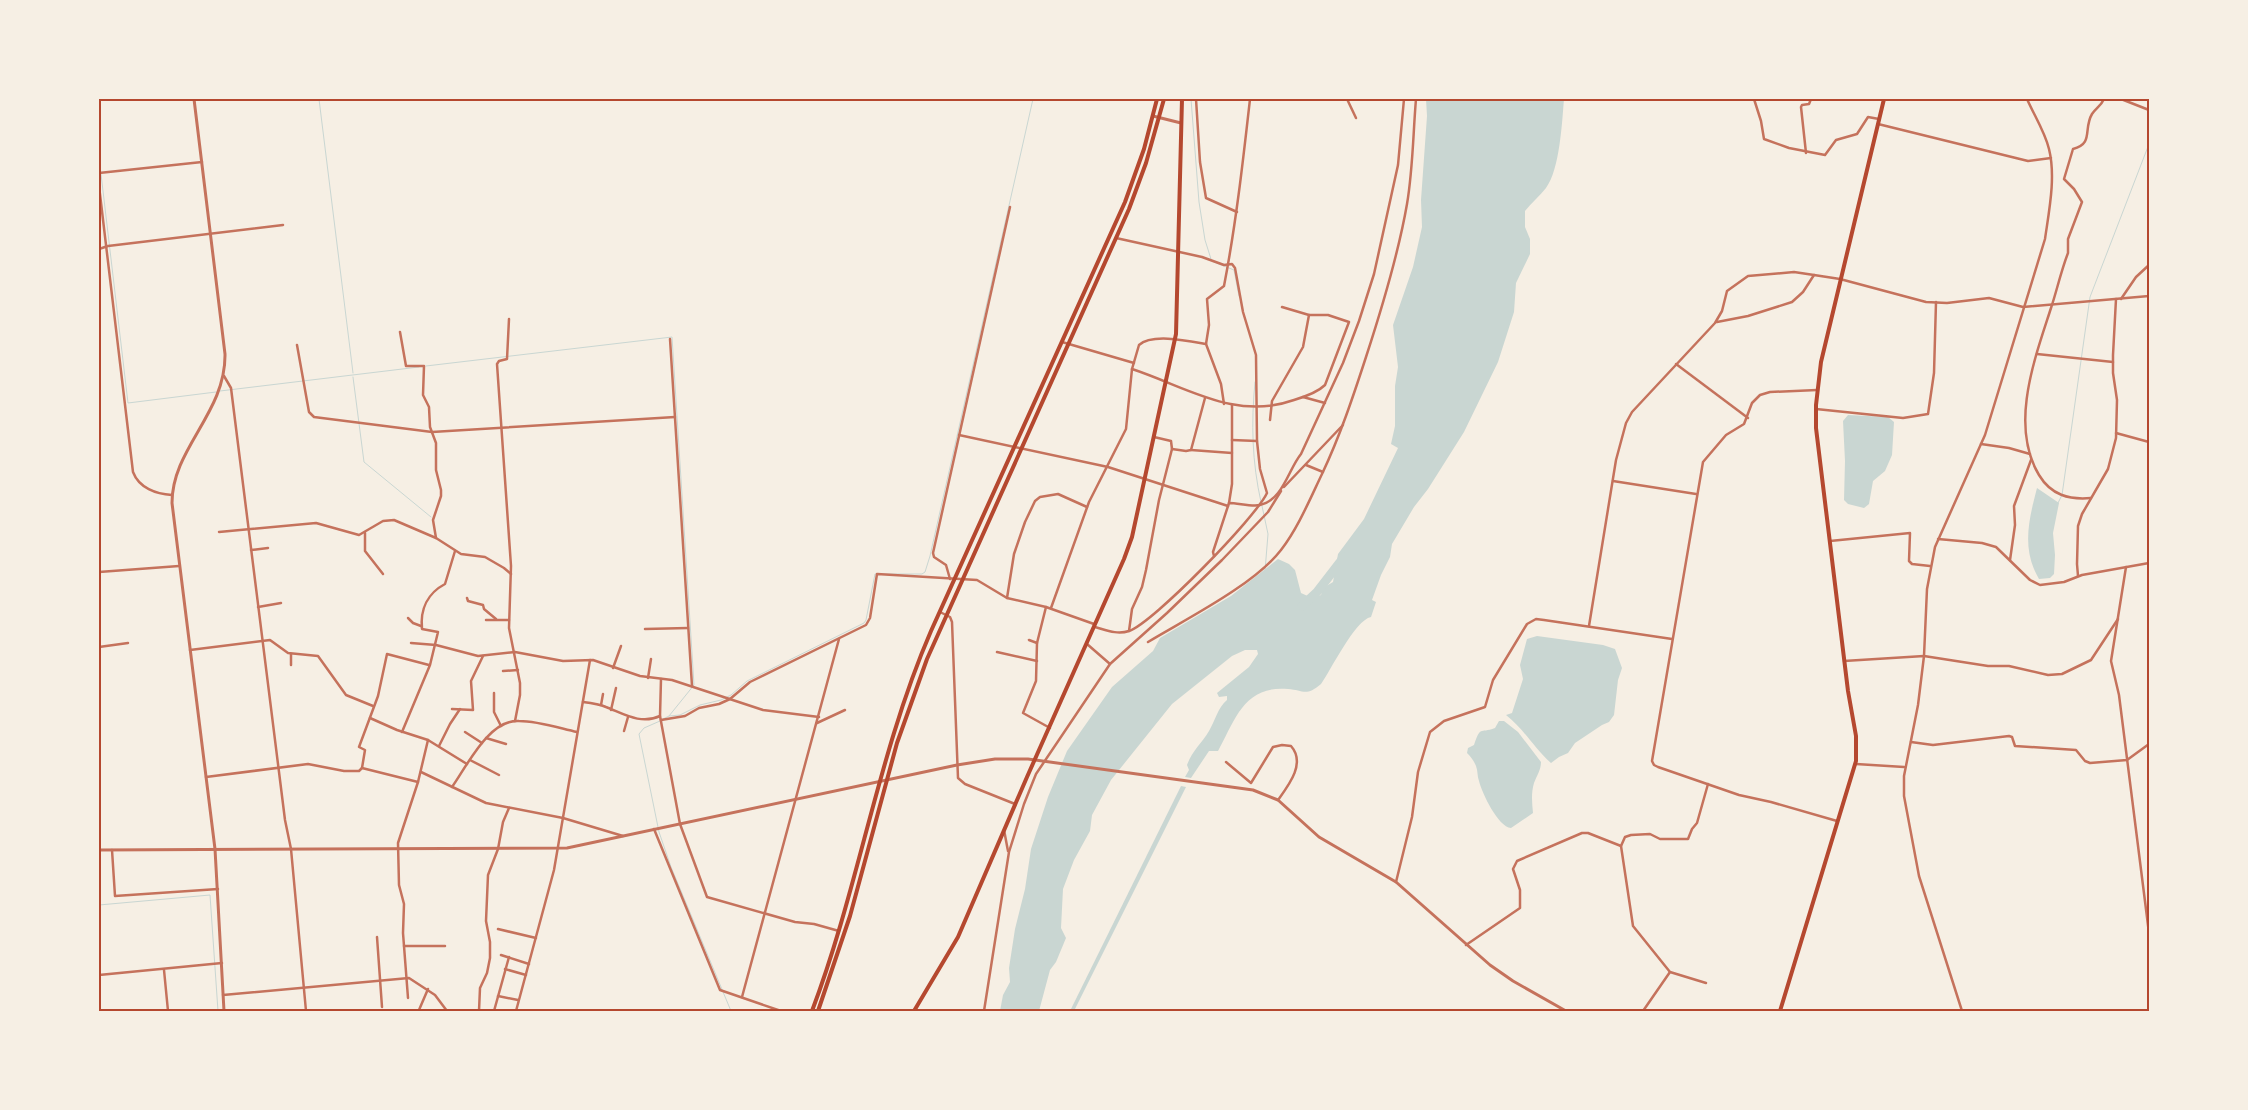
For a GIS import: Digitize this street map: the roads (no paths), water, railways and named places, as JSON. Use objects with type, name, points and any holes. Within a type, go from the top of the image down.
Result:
[{"type":"main road","points":[[812,1011],[839,931],[880,782],[914,675],[952,579],[1125,202],[1144,149],[1157,99]]},
{"type":"main road","points":[[818,1011],[851,912],[886,781],[914,694],[946,614],[1141,179],[1164,99]]},
{"type":"main road","points":[[914,1011],[953,948],[1130,544],[1175,339],[1182,99]]},
{"type":"main road","points":[[1780,1011],[1856,764],[1856,736],[1848,698],[1819,455],[1816,409],[1821,362],[1884,99]]},
{"type":"street","points":[[194,99],[225,354],[224,376],[216,398],[178,468],[172,495],[179,566],[215,849],[224,1011]]},
{"type":"street","points":[[1196,99],[1200,162],[1206,198],[1237,212]]},
{"type":"street","points":[[1224,404],[1221,384],[1206,344],[1209,325],[1207,299],[1224,286],[1237,212],[1250,99]]},
{"type":"street","points":[[1347,99],[1356,118]]},
{"type":"street","points":[[984,1011],[1009,852],[1024,804],[1036,774],[1110,664],[1167,613],[1268,512],[1282,489],[1325,403],[1359,322],[1379,256],[1398,165],[1404,99]]},
{"type":"street","points":[[1148,642],[1234,590],[1280,551],[1304,511],[1343,424],[1378,319],[1407,206],[1413,156],[1416,99]]},
{"type":"street","points":[[1754,99],[1764,139],[1806,152],[1825,155],[1836,140],[1857,134],[1868,117],[1879,122],[2028,161],[2051,158]]},
{"type":"street","points":[[1806,152],[1801,107],[1802,105],[1809,104],[1811,99]]},
{"type":"street","points":[[1962,1011],[1919,876],[1904,796],[1905,767],[1911,742],[1924,656],[1926,599],[1930,566],[1938,538],[1981,444],[2045,239],[2049,210],[2051,158],[2047,142],[2028,99]]},
{"type":"street","points":[[2091,498],[2070,498],[2059,495],[2043,480],[2031,460],[2026,426],[2027,397],[2037,354],[2068,253],[2068,239],[2082,202],[2064,178],[2073,150],[2081,147],[2084,143],[2091,117],[2104,99]]},
{"type":"street","points":[[2121,99],[2149,110]]},
{"type":"street","points":[[1153,116],[1182,123]]},
{"type":"street","points":[[99,173],[202,162]]},
{"type":"street","points":[[99,186],[133,472],[137,480],[149,489],[172,495]]},
{"type":"street","points":[[952,579],[946,565],[934,557],[933,553],[1010,207]]},
{"type":"street","points":[[99,250],[106,246],[283,225]]},
{"type":"street","points":[[583,702],[601,705],[628,717],[643,720],[684,716],[699,708],[714,706],[730,699],[750,682],[863,627],[869,622],[877,574],[978,580],[1007,598],[1051,608],[1117,633],[1130,631],[1159,608],[1214,557],[1267,493],[1260,469],[1257,441],[1255,407],[1257,370],[1255,348],[1243,312],[1237,273],[1232,264],[1116,238]]},
{"type":"street","points":[[2121,298],[2136,277],[2149,265]]},
{"type":"street","points":[[1589,626],[1618,450],[1628,416],[1715,323],[1722,311],[1727,291],[1748,276],[1794,272],[1840,278],[1893,294],[1936,302],[1964,302],[1989,298],[2023,308],[2149,296]]},
{"type":"street","points":[[1715,323],[1748,316],[1792,302],[1803,292],[1814,275]]},
{"type":"street","points":[[2078,576],[2078,526],[2091,498],[2108,469],[2116,433],[2117,400],[2113,362],[2116,299]]},
{"type":"street","points":[[1816,409],[1903,418],[1928,414],[1934,372],[1936,302]]},
{"type":"street","points":[[1132,369],[1167,380],[1205,398],[1224,404],[1271,407],[1303,397],[1325,385],[1350,324],[1346,320],[1328,315],[1309,315],[1282,307]]},
{"type":"street","points":[[1270,420],[1272,401],[1303,347],[1309,315]]},
{"type":"street","points":[[508,319],[507,359],[499,361],[498,364],[511,574],[509,620],[518,670],[520,695],[515,721]]},
{"type":"street","points":[[400,332],[406,366],[424,366],[423,395],[428,405],[432,432],[436,443],[436,470],[441,496],[432,520],[436,538]]},
{"type":"street","points":[[670,339],[692,686]]},
{"type":"street","points":[[1051,608],[1088,507],[1126,429],[1132,369],[1138,348],[1142,342],[1175,339],[1206,344]]},
{"type":"street","points":[[1062,342],[1134,363]]},
{"type":"street","points":[[297,345],[301,377],[310,416],[432,432],[675,417]]},
{"type":"street","points":[[2037,354],[2113,362]]},
{"type":"street","points":[[1676,364],[1748,418]]},
{"type":"street","points":[[224,376],[231,388],[278,768],[291,849],[306,1011]]},
{"type":"street","points":[[1817,390],[1765,393],[1752,403],[1748,418],[1742,426],[1726,435],[1703,462],[1696,494],[1652,763],[1658,767],[1740,795],[1839,822]]},
{"type":"street","points":[[1303,397],[1325,403]]},
{"type":"street","points":[[1191,450],[1205,398]]},
{"type":"street","points":[[1214,557],[1212,552],[1228,504],[1232,453],[1232,405]]},
{"type":"street","points":[[960,435],[1108,467],[1228,504],[1258,506],[1282,489],[1343,424]]},
{"type":"street","points":[[2116,433],[2149,442]]},
{"type":"street","points":[[1130,631],[1132,609],[1145,576],[1172,448],[1172,441],[1154,437]]},
{"type":"street","points":[[1232,440],[1257,441]]},
{"type":"street","points":[[1981,444],[2009,448],[2030,454]]},
{"type":"street","points":[[1172,448],[1186,451],[1232,453]]},
{"type":"street","points":[[2010,560],[2015,524],[2014,506],[2031,460]]},
{"type":"street","points":[[1306,465],[1323,472]]},
{"type":"street","points":[[1613,481],[1696,494]]},
{"type":"street","points":[[1007,598],[1014,554],[1035,501],[1040,497],[1056,494],[1088,507]]},
{"type":"street","points":[[219,532],[316,524],[355,536],[365,533],[383,521],[390,520],[436,538],[455,551],[485,558],[511,574]]},
{"type":"street","points":[[1830,541],[1910,532],[1909,561],[1912,564],[1930,566]]},
{"type":"street","points":[[365,533],[364,550],[383,574]]},
{"type":"street","points":[[1938,538],[1989,544],[1996,547],[2030,580],[2040,585],[2064,582],[2078,576],[2149,563]]},
{"type":"street","points":[[251,550],[268,548]]},
{"type":"street","points":[[421,626],[424,607],[435,589],[445,584],[455,551]]},
{"type":"street","points":[[99,572],[179,566]]},
{"type":"street","points":[[2126,567],[2112,666],[2119,695],[2149,933]]},
{"type":"street","points":[[468,598],[468,601],[482,605],[496,619]]},
{"type":"street","points":[[258,607],[281,603]]},
{"type":"street","points":[[1046,607],[1038,643],[1036,681],[1023,713],[1050,728]]},
{"type":"street","points":[[940,612],[950,617],[952,622],[958,778],[965,784],[1015,804]]},
{"type":"street","points":[[1844,660],[1924,656],[1988,666],[2010,666],[2048,675],[2064,673],[2091,660],[2119,617]]},
{"type":"street","points":[[402,732],[430,665],[438,632],[423,630],[421,626],[413,623],[408,618]]},
{"type":"street","points":[[486,620],[509,620]]},
{"type":"street","points":[[1396,882],[1412,817],[1418,772],[1430,732],[1444,721],[1485,707],[1494,680],[1520,634],[1529,622],[1544,620],[1672,639]]},
{"type":"street","points":[[645,628],[688,628]]},
{"type":"street","points":[[742,997],[839,638]]},
{"type":"street","points":[[190,650],[270,640],[291,654],[318,656],[346,695],[373,706]]},
{"type":"street","points":[[1029,640],[1038,643]]},
{"type":"street","points":[[99,647],[128,643]]},
{"type":"street","points":[[411,644],[436,645],[484,656],[515,652],[563,660],[590,660],[648,678],[662,679],[692,686],[763,710],[819,717]]},
{"type":"street","points":[[1087,644],[1110,664]]},
{"type":"street","points":[[613,668],[622,646]]},
{"type":"street","points":[[997,652],[1037,661]]},
{"type":"street","points":[[291,654],[291,665]]},
{"type":"street","points":[[362,768],[365,750],[359,747],[378,696],[387,654],[430,665]]},
{"type":"street","points":[[452,709],[473,710],[471,681],[484,656]]},
{"type":"street","points":[[648,678],[651,659]]},
{"type":"street","points":[[516,1011],[545,909],[559,849],[590,660]]},
{"type":"street","points":[[503,671],[518,670]]},
{"type":"street","points":[[662,679],[661,718],[680,824],[707,897],[795,922],[818,924],[839,931]]},
{"type":"street","points":[[612,710],[616,688]]},
{"type":"street","points":[[494,694],[494,712],[501,726]]},
{"type":"street","points":[[601,705],[603,694]]},
{"type":"street","points":[[439,746],[460,709]]},
{"type":"street","points":[[817,723],[845,710]]},
{"type":"street","points":[[624,731],[628,717]]},
{"type":"street","points":[[369,718],[402,732],[428,740],[467,764]]},
{"type":"street","points":[[452,787],[486,738],[501,726],[515,721],[577,732]]},
{"type":"street","points":[[464,732],[482,743]]},
{"type":"street","points":[[1911,742],[1937,744],[2009,736],[2012,737],[2015,746],[2076,750],[2088,762],[2127,760],[2149,744]]},
{"type":"street","points":[[486,738],[506,744]]},
{"type":"street","points":[[408,998],[404,946],[404,904],[399,885],[397,849],[398,839],[421,772],[428,740]]},
{"type":"street","points":[[1226,762],[1252,783],[1273,748],[1282,745],[1291,746],[1297,760],[1296,769],[1290,783],[1278,800]]},
{"type":"street","points":[[99,850],[559,849],[957,765],[995,759],[1028,759],[1253,790],[1278,800],[1319,837],[1396,882],[1466,945],[1507,978],[1566,1011]]},
{"type":"street","points":[[470,760],[499,775]]},
{"type":"street","points":[[206,777],[315,764],[344,771],[359,771],[362,768],[418,782]]},
{"type":"street","points":[[1856,764],[1905,767]]},
{"type":"street","points":[[421,772],[481,802],[563,818],[624,836]]},
{"type":"street","points":[[1706,983],[1670,972],[1631,922],[1620,846],[1625,837],[1631,834],[1650,834],[1660,839],[1688,839],[1697,823],[1708,784]]},
{"type":"street","points":[[479,1011],[480,988],[487,973],[490,958],[490,942],[486,921],[489,893],[488,875],[498,849],[503,822],[509,808]]},
{"type":"street","points":[[654,829],[720,990],[781,1011]]},
{"type":"street","points":[[1004,830],[1009,852]]},
{"type":"street","points":[[1466,945],[1521,907],[1520,890],[1512,869],[1517,862],[1588,832],[1620,846]]},
{"type":"street","points":[[112,850],[115,896],[218,889]]},
{"type":"street","points":[[498,929],[536,938]]},
{"type":"street","points":[[377,937],[382,1007]]},
{"type":"street","points":[[404,946],[445,946]]},
{"type":"street","points":[[501,955],[529,964]]},
{"type":"street","points":[[494,1011],[509,957]]},
{"type":"street","points":[[99,976],[222,963]]},
{"type":"street","points":[[506,969],[526,975]]},
{"type":"street","points":[[164,970],[168,1011]]},
{"type":"street","points":[[1643,1011],[1670,972]]},
{"type":"street","points":[[223,995],[406,978],[428,989],[447,1011]]},
{"type":"street","points":[[419,1010],[428,989]]},
{"type":"street","points":[[498,996],[519,1000]]},
{"type":"waterway","points":[[319,99],[353,373]]},
{"type":"waterway","points":[[663,719],[669,716],[680,715],[700,705],[721,700],[731,695],[747,681],[864,623],[875,574],[922,574],[925,572],[1033,99]]},
{"type":"waterway","points":[[1191,99],[1199,202],[1205,240],[1211,259]]},
{"type":"waterway","points":[[2058,503],[2062,495],[2090,297],[2149,144]]},
{"type":"waterway","points":[[99,157],[128,403],[216,392]]},
{"type":"waterway","points":[[1214,262],[1234,270],[1239,296]]},
{"type":"waterway","points":[[426,366],[672,337],[694,685],[669,716]]},
{"type":"waterway","points":[[220,391],[419,367]]},
{"type":"waterway","points":[[353,377],[364,462],[431,517]]},
{"type":"waterway","points":[[1255,382],[1253,442],[1261,502]]},
{"type":"waterway","points":[[1262,506],[1268,534],[1265,571]]},
{"type":"waterway","points":[[1302,606],[1317,592],[1344,557]]},
{"type":"waterway","points":[[660,721],[644,728],[639,734],[659,832],[671,867],[731,1011]]},
{"type":"waterway","points":[[99,905],[210,895],[218,1011]]}]
